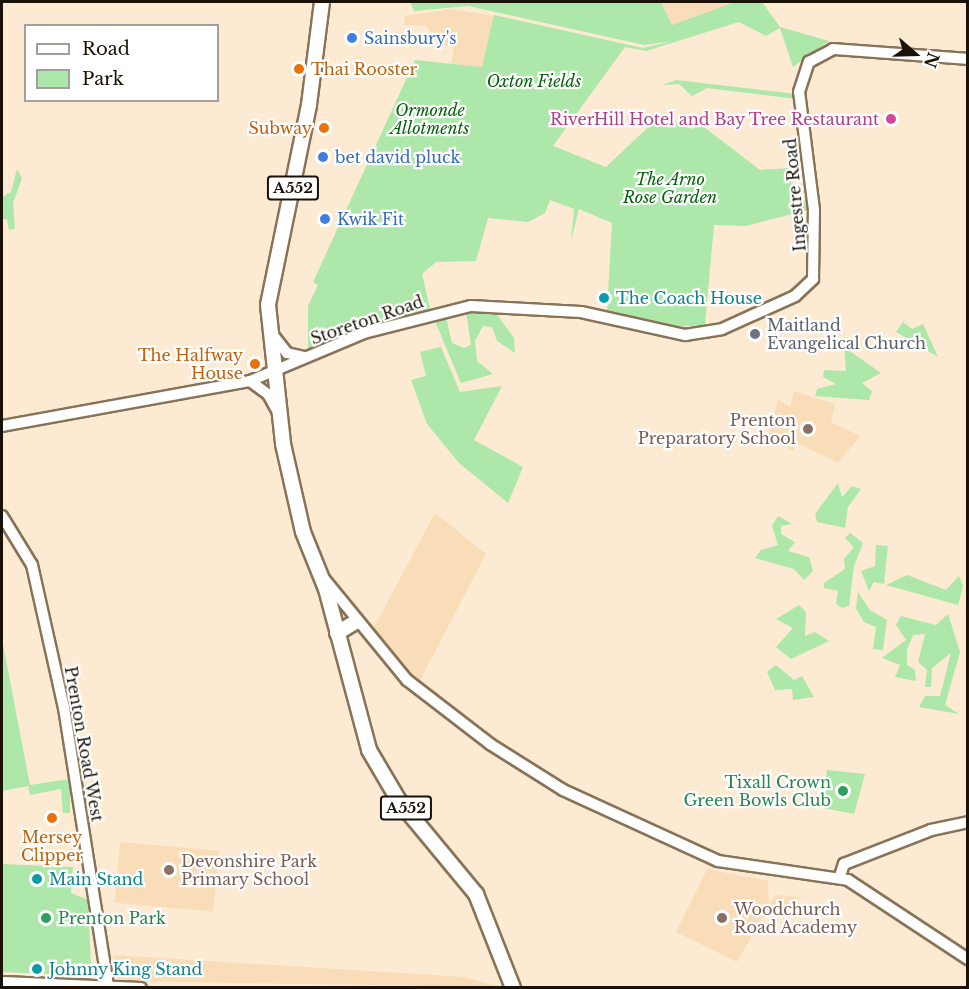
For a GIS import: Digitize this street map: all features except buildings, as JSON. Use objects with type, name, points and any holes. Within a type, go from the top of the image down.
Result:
[{"type":"highway","name":"A552","points":[[322,2],[309,105],[270,286],[267,324],[277,410],[300,520],[333,611],[358,717],[381,774],[476,894],[513,987]]},
{"type":"highway","points":[[338,633],[357,623]]},
{"type":"street","name":"Ingestre Road","points":[[810,285],[816,256],[814,210],[800,102],[802,74],[814,57],[833,49],[968,59]]},
{"type":"street","name":"Storeton Road","points":[[2,426],[250,381],[273,374],[304,357],[384,326],[489,304],[581,312],[671,334],[701,334],[733,325],[810,285]]},
{"type":"street","points":[[267,324],[279,347],[304,357]]},
{"type":"street","points":[[250,381],[268,394],[277,410]]},
{"type":"street","name":"Prenton Road West","points":[[2,516],[32,565],[64,708],[108,986]]},
{"type":"street","points":[[321,575],[348,607],[357,623],[417,688],[506,755],[593,808],[718,861],[840,876],[968,959]]},
{"type":"street","points":[[333,611],[348,607]]},
{"type":"street","points":[[333,611],[357,623]]},
{"type":"street","points":[[840,876],[843,864],[912,838],[968,822]]},
{"type":"street","points":[[2,982],[141,987]]},
{"type":"shaded area","points":[[661,2],[735,2],[672,25]]},
{"type":"shaded area","points":[[451,9],[494,16],[482,67],[451,64],[454,47],[441,45],[426,26],[404,25],[405,16]]},
{"type":"shaded area","name":"Prenton Preparatory School","points":[[794,391],[835,404],[831,422],[860,436],[838,463],[797,443],[793,451],[768,437],[778,400],[790,407]]},
{"type":"shaded area","points":[[435,513],[486,554],[419,682],[372,631]]},
{"type":"shaded area","name":"Devonshire Park Primary School","points":[[120,842],[219,851],[213,911],[115,903]]},
{"type":"shaded area","name":"Woodchurch Road Academy","points":[[707,869],[768,881],[769,905],[737,962],[676,932]]},
{"type":"shaded area","points":[[775,895],[800,897],[795,913],[769,904]]},
{"type":"shaded area","points":[[113,955],[464,977],[503,987],[117,981]]},
{"type":"green space","points":[[410,2],[661,2],[672,25],[735,2],[762,2],[780,27],[829,41],[793,67],[780,28],[766,36],[739,22],[646,51],[625,47],[553,146],[606,167],[661,115],[692,129],[700,124],[760,170],[789,168],[794,203],[807,200],[808,210],[746,226],[714,225],[705,325],[672,327],[607,310],[612,223],[579,209],[571,241],[574,209],[550,200],[545,213],[528,222],[488,218],[476,261],[436,262],[422,274],[430,308],[308,349],[308,306],[318,285],[313,282],[415,60],[482,67],[494,15],[643,48],[673,41],[644,45],[468,6],[414,11]]},
{"type":"green space","points":[[676,80],[795,94],[796,99],[707,88],[692,96],[679,84],[662,85]]},
{"type":"green space","points":[[17,169],[22,178],[13,203],[15,229],[9,230],[7,219],[2,220],[2,197],[11,192]]},
{"type":"green space","points":[[493,309],[514,338],[515,353],[497,341],[492,327],[483,326],[475,341],[477,361],[493,374],[461,383],[435,321],[446,317],[452,343],[464,348],[471,345],[466,311]]},
{"type":"green space","points":[[903,322],[912,329],[923,324],[938,357],[896,332]]},
{"type":"green space","points":[[441,347],[460,392],[502,386],[474,440],[523,467],[508,503],[459,463],[427,424],[411,380],[426,376],[420,352]]},
{"type":"green space","points":[[844,347],[881,373],[862,383],[872,391],[869,400],[815,396],[817,389],[836,384],[823,377],[824,370],[846,371]]},
{"type":"green space","points":[[838,483],[842,497],[852,486],[861,489],[848,507],[845,528],[817,522],[815,514]]},
{"type":"green space","points":[[778,516],[792,524],[781,526],[781,534],[795,542],[788,551],[809,557],[813,571],[804,580],[794,569],[755,558],[761,550],[778,545],[772,526]]},
{"type":"green space","points":[[850,533],[863,543],[854,566],[849,606],[842,608],[836,604],[838,591],[824,588],[824,583],[845,569],[844,559],[854,547],[845,538]]},
{"type":"green space","points":[[876,545],[888,546],[884,584],[874,582],[869,591],[861,571],[875,566]]},
{"type":"green space","points":[[907,575],[946,590],[959,576],[963,586],[958,605],[886,585]]},
{"type":"green space","points":[[858,592],[870,610],[887,620],[883,650],[873,649],[876,627],[864,622],[856,609]]},
{"type":"green space","points":[[799,605],[806,612],[805,636],[815,632],[829,641],[791,659],[776,647],[793,628],[776,619]]},
{"type":"green space","points":[[948,614],[960,652],[945,705],[959,714],[919,707],[925,696],[940,696],[951,653],[932,668],[931,687],[925,687],[927,670],[918,662],[925,634],[913,635],[907,650],[907,665],[915,670],[916,681],[895,677],[900,665],[882,658],[906,640],[896,625],[901,616],[936,625]]},
{"type":"green space","points":[[2,639],[30,785],[70,779],[70,813],[63,813],[61,789],[30,795],[28,786],[2,791]]},
{"type":"green space","points":[[776,665],[794,680],[802,676],[814,697],[793,700],[792,689],[775,690],[767,672]]},
{"type":"green space","name":"Tixall Crown Green Bowls Club","points":[[827,770],[865,774],[854,814],[823,808]]},
{"type":"green space","name":"Prenton Park","points":[[2,864],[73,867],[71,893],[88,900],[91,964],[74,963],[73,975],[2,972]]},
{"type":"place","name":"Sainsbury's","points":[[352,38]]},
{"type":"place","name":"Thai Rooster","points":[[299,69]]},
{"type":"place","name":"RiverHill Hotel and Bay Tree Restaurant","points":[[891,119]]},
{"type":"place","name":"Subway","points":[[324,128]]},
{"type":"place","name":"bet david pluck","points":[[323,157]]},
{"type":"place","name":"Kwik Fit","points":[[325,219]]},
{"type":"place","name":"The Coach House","points":[[604,298]]},
{"type":"place","name":"Maitland Evangelical Church","points":[[755,334]]},
{"type":"place","name":"The Halfway House","points":[[255,364]]},
{"type":"place","name":"Prenton Preparatory School","points":[[808,429]]},
{"type":"place","name":"Tixall Crown Green Bowls Club","points":[[843,791]]},
{"type":"place","name":"Mersey Clipper","points":[[52,818]]},
{"type":"place","name":"Devonshire Park Primary School","points":[[169,870]]},
{"type":"place","name":"Main Stand","points":[[37,879]]},
{"type":"place","name":"Prenton Park","points":[[46,918]]},
{"type":"place","name":"Woodchurch Road Academy","points":[[722,918]]},
{"type":"place","name":"Johnny King Stand","points":[[37,969]]},
{"type":"park label","name":"Oxton Fields","points":[[534,81]]},
{"type":"park label","name":"Ormonde Allotments","points":[[430,119]]},
{"type":"park label","name":"The Arno Rose Garden","points":[[670,188]]}]
